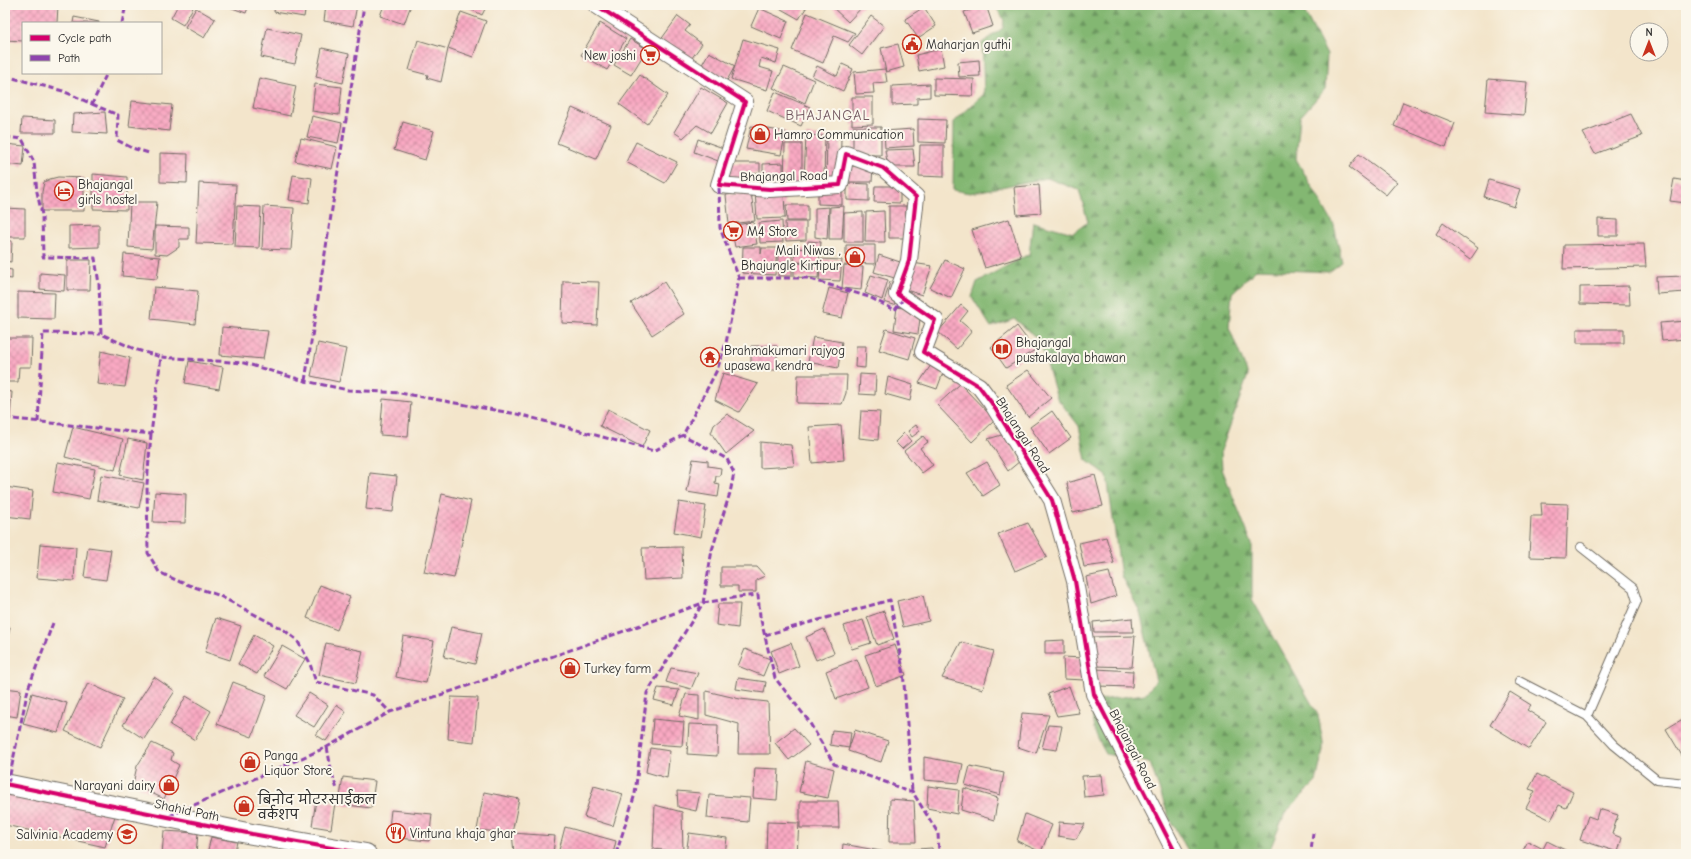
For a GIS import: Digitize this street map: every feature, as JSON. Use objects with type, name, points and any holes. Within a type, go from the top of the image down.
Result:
[{"type":"street","name":"Bhajangal Road","points":[[596,5],[745,102],[719,185],[770,188],[840,185],[846,154],[883,168],[916,197],[909,261],[898,294],[935,320],[923,352],[979,386],[991,402],[1052,500],[1075,581],[1094,694],[1176,854]]},
{"type":"street","name":"Shahid Path","points":[[5,784],[252,834],[366,854]]},
{"type":"lane","points":[[1581,547],[1633,588],[1637,601],[1587,716]]},
{"type":"lane","points":[[1519,681],[1587,716],[1614,745],[1657,780],[1686,783]]},
{"type":"green space","points":[[994,5],[1301,5],[1327,55],[1325,89],[1300,117],[1296,159],[1334,225],[1342,262],[1329,272],[1257,269],[1232,293],[1229,327],[1248,375],[1221,451],[1222,469],[1252,544],[1252,599],[1318,715],[1323,742],[1323,750],[1316,782],[1285,813],[1268,854],[1190,854],[1170,820],[1150,763],[1106,754],[1093,725],[1093,704],[1100,700],[1145,694],[1156,681],[1140,612],[1121,576],[1107,476],[1086,460],[1079,426],[1057,398],[1040,341],[1015,319],[991,327],[972,297],[977,282],[1029,254],[1033,222],[1073,233],[1088,222],[1079,190],[1047,178],[970,193],[953,190],[954,122],[984,94],[982,43],[1003,28],[1004,19]]},
{"type":"building","points":[[6,5],[58,5],[57,22],[22,22],[22,41],[5,40]]},
{"type":"building","points":[[178,5],[194,6],[183,25],[171,18]]},
{"type":"building","points":[[224,5],[249,5],[246,13]]},
{"type":"building","points":[[275,5],[306,5],[304,17],[274,12]]},
{"type":"building","points":[[326,5],[357,5],[353,26],[324,21]]},
{"type":"building","points":[[384,5],[411,5],[404,24],[380,16]]},
{"type":"building","points":[[463,5],[487,5],[482,15]]},
{"type":"building","points":[[774,5],[808,5],[799,19]]},
{"type":"building","points":[[830,5],[864,5],[848,22]]},
{"type":"building","points":[[986,5],[993,26],[972,33],[964,12]]},
{"type":"building","points":[[924,7],[936,26],[918,38],[905,19]]},
{"type":"building","points":[[196,8],[215,19],[204,38],[185,27]]},
{"type":"building","points":[[759,8],[788,21],[781,39],[751,26]]},
{"type":"building","points":[[461,12],[486,21],[473,57],[448,48]]},
{"type":"building","points":[[807,13],[855,33],[848,42],[834,36],[823,63],[792,50]]},
{"type":"building","points":[[678,16],[690,25],[685,31],[702,44],[689,62],[660,41]]},
{"type":"building","points":[[871,16],[884,26],[862,55],[849,45]]},
{"type":"building","points":[[74,17],[99,22],[73,22]]},
{"type":"building","points":[[600,23],[626,39],[607,70],[581,55]]},
{"type":"building","points":[[267,28],[301,35],[295,64],[261,57]]},
{"type":"building","points":[[630,39],[647,49],[631,75],[614,65]]},
{"type":"building","points":[[743,39],[780,50],[776,63],[761,58],[759,67],[773,71],[767,90],[731,79]]},
{"type":"building","points":[[418,40],[448,49],[441,82],[427,78],[428,75],[409,70]]},
{"type":"building","points":[[898,44],[904,67],[886,72],[881,48]]},
{"type":"building","points":[[322,48],[349,54],[343,83],[316,77]]},
{"type":"building","points":[[941,49],[944,66],[919,71],[916,55]]},
{"type":"building","points":[[709,52],[735,66],[725,84],[699,70]]},
{"type":"building","points":[[979,60],[980,76],[959,77],[958,62]]},
{"type":"building","points":[[842,64],[853,69],[843,91],[812,76],[817,66],[837,76]]},
{"type":"building","points":[[784,67],[814,80],[805,103],[773,88]]},
{"type":"building","points":[[885,69],[887,82],[873,83],[874,93],[856,94],[854,72]]},
{"type":"building","points":[[640,75],[668,95],[647,124],[619,104]]},
{"type":"building","points":[[259,78],[296,86],[290,116],[253,108]]},
{"type":"building","points":[[934,78],[974,79],[973,96],[934,95]]},
{"type":"building","points":[[1488,79],[1527,82],[1524,115],[1485,112]]},
{"type":"building","points":[[315,84],[342,87],[339,115],[312,111]]},
{"type":"building","points":[[930,84],[930,97],[917,98],[917,104],[892,105],[892,86]]},
{"type":"building","points":[[701,87],[728,103],[711,133],[697,125],[683,138],[674,132]]},
{"type":"building","points":[[775,92],[810,107],[801,126],[767,111]]},
{"type":"building","points":[[852,97],[873,97],[873,124],[852,125]]},
{"type":"building","points":[[132,101],[172,105],[169,131],[129,126]]},
{"type":"building","points":[[1403,102],[1455,123],[1446,147],[1394,126]]},
{"type":"building","points":[[572,108],[611,125],[596,159],[557,143]]},
{"type":"building","points":[[105,112],[107,134],[72,132],[73,114]]},
{"type":"building","points":[[1631,114],[1642,136],[1595,154],[1583,133]]},
{"type":"building","points":[[312,116],[342,123],[338,143],[307,137]]},
{"type":"building","points":[[22,118],[55,120],[55,133],[21,133]]},
{"type":"building","points":[[918,119],[946,120],[945,143],[918,142]]},
{"type":"building","points":[[403,122],[434,131],[425,160],[394,150]]},
{"type":"building","points":[[751,126],[786,132],[781,155],[746,149]]},
{"type":"building","points":[[853,127],[881,127],[881,155],[853,155]]},
{"type":"building","points":[[913,129],[914,146],[885,148],[884,131]]},
{"type":"building","points":[[806,135],[825,136],[824,182],[804,179]]},
{"type":"building","points":[[827,137],[841,138],[840,182],[826,182]]},
{"type":"building","points":[[301,138],[337,147],[332,169],[295,161]]},
{"type":"building","points":[[698,139],[726,149],[721,162],[694,152]]},
{"type":"building","points":[[636,142],[677,162],[665,183],[626,162]]},
{"type":"building","points":[[5,144],[25,146],[23,166],[5,164]]},
{"type":"building","points":[[785,144],[802,144],[802,186],[784,185]]},
{"type":"building","points":[[920,145],[944,145],[944,177],[919,176]]},
{"type":"building","points":[[913,149],[915,167],[888,167],[885,150]]},
{"type":"building","points":[[160,153],[188,154],[187,183],[160,182]]},
{"type":"building","points":[[1359,154],[1397,182],[1386,195],[1349,167]]},
{"type":"building","points":[[727,163],[760,163],[760,173],[749,174],[749,184],[727,185]]},
{"type":"building","points":[[783,163],[783,185],[763,185],[763,164]]},
{"type":"building","points":[[847,166],[873,166],[872,182],[847,182]]},
{"type":"building","points":[[93,174],[127,177],[127,210],[93,209]]},
{"type":"building","points":[[293,175],[312,178],[309,203],[289,200]]},
{"type":"building","points":[[58,177],[84,178],[84,211],[42,211],[42,192],[44,182]]},
{"type":"building","points":[[1674,179],[1686,181],[1686,203],[1670,201]]},
{"type":"building","points":[[1489,180],[1520,189],[1514,207],[1484,197]]},
{"type":"building","points":[[199,183],[236,185],[233,244],[196,243]]},
{"type":"building","points":[[847,183],[869,184],[869,201],[847,200]]},
{"type":"building","points":[[1039,185],[1041,213],[1017,215],[1014,187]]},
{"type":"building","points":[[875,186],[900,186],[900,203],[874,202]]},
{"type":"building","points":[[818,188],[842,188],[842,205],[818,204]]},
{"type":"building","points":[[784,191],[785,218],[757,219],[755,192]]},
{"type":"building","points":[[751,192],[755,221],[729,224],[726,195]]},
{"type":"building","points":[[130,202],[157,202],[152,249],[128,247]]},
{"type":"building","points":[[786,205],[808,205],[808,221],[787,221]]},
{"type":"building","points":[[237,206],[261,207],[259,248],[235,247]]},
{"type":"building","points":[[264,206],[294,208],[291,250],[262,249]]},
{"type":"building","points":[[844,206],[842,239],[829,239],[830,207]]},
{"type":"building","points":[[889,206],[906,206],[906,238],[889,238]]},
{"type":"building","points":[[829,207],[827,239],[815,237],[815,208]]},
{"type":"building","points":[[5,208],[25,209],[25,237],[5,237]]},
{"type":"building","points":[[884,211],[885,242],[865,242],[866,212]]},
{"type":"building","points":[[863,212],[863,242],[844,242],[844,213]]},
{"type":"building","points":[[1009,219],[1021,257],[985,268],[972,230]]},
{"type":"building","points":[[1598,219],[1618,220],[1618,236],[1598,236]]},
{"type":"building","points":[[782,221],[783,242],[760,243],[759,223]]},
{"type":"building","points":[[753,222],[757,244],[735,247],[731,226]]},
{"type":"building","points":[[785,222],[806,222],[806,240],[786,241]]},
{"type":"building","points":[[1443,223],[1478,248],[1470,260],[1436,234]]},
{"type":"building","points":[[99,225],[99,247],[69,248],[69,226]]},
{"type":"building","points":[[155,226],[189,227],[189,239],[179,239],[179,247],[167,255],[155,254]]},
{"type":"building","points":[[5,241],[12,241],[11,262],[5,261]]},
{"type":"building","points":[[808,241],[821,242],[819,263],[794,262],[795,248],[808,249]]},
{"type":"building","points":[[1644,244],[1646,267],[1563,269],[1564,245]]},
{"type":"building","points":[[846,245],[875,245],[875,264],[846,263]]},
{"type":"building","points":[[743,247],[761,247],[761,254],[762,248],[777,248],[775,275],[742,273]]},
{"type":"building","points":[[778,248],[792,248],[792,276],[778,276]]},
{"type":"building","points":[[124,254],[160,257],[157,279],[122,276]]},
{"type":"building","points":[[879,255],[903,263],[898,279],[874,272]]},
{"type":"building","points":[[821,259],[842,260],[840,281],[819,280]]},
{"type":"building","points":[[67,260],[91,260],[90,290],[67,290]]},
{"type":"building","points":[[945,260],[965,269],[951,298],[930,288]]},
{"type":"building","points":[[5,263],[7,263],[6,269],[12,270],[12,279],[5,278]]},
{"type":"building","points":[[794,263],[819,264],[818,278],[794,277]]},
{"type":"building","points":[[912,263],[932,266],[922,295],[903,289]]},
{"type":"building","points":[[844,265],[863,267],[861,290],[842,288]]},
{"type":"building","points":[[40,273],[65,275],[64,291],[40,289]]},
{"type":"building","points":[[871,275],[888,280],[882,300],[865,293]]},
{"type":"building","points":[[1686,276],[1686,292],[1657,294],[1656,277]]},
{"type":"building","points":[[563,281],[599,282],[597,325],[562,323]]},
{"type":"building","points":[[664,282],[684,314],[652,335],[631,303]]},
{"type":"building","points":[[890,282],[899,283],[894,305],[884,302]]},
{"type":"building","points":[[1629,286],[1630,305],[1580,304],[1580,287]]},
{"type":"building","points":[[154,287],[198,291],[195,324],[151,319]]},
{"type":"building","points":[[829,288],[848,293],[842,318],[822,314]]},
{"type":"building","points":[[18,292],[55,293],[54,319],[18,318]]},
{"type":"building","points":[[961,305],[968,311],[960,321],[972,331],[957,349],[938,332]]},
{"type":"building","points":[[897,307],[921,311],[918,334],[894,330]]},
{"type":"building","points":[[1686,321],[1686,339],[1662,341],[1660,323]]},
{"type":"building","points":[[1017,326],[1035,350],[1006,368],[991,347]]},
{"type":"building","points":[[222,327],[268,331],[263,359],[220,355]]},
{"type":"building","points":[[886,329],[915,338],[909,359],[879,350]]},
{"type":"building","points":[[1577,329],[1624,329],[1624,343],[1577,343]]},
{"type":"building","points":[[813,337],[842,342],[838,368],[808,362]]},
{"type":"building","points":[[5,338],[32,338],[31,367],[19,367],[18,382],[5,382]]},
{"type":"building","points":[[318,343],[346,349],[339,382],[311,376]]},
{"type":"building","points":[[751,346],[777,346],[777,370],[751,370]]},
{"type":"building","points":[[856,346],[866,346],[865,368],[855,367]]},
{"type":"building","points":[[101,351],[130,358],[125,387],[97,384]]},
{"type":"building","points":[[189,361],[223,367],[219,389],[185,383]]},
{"type":"building","points":[[931,365],[944,370],[937,389],[919,383]]},
{"type":"building","points":[[1028,370],[1051,398],[1028,417],[1006,385]]},
{"type":"building","points":[[723,373],[758,384],[739,412],[715,400]]},
{"type":"building","points":[[860,374],[876,375],[875,395],[859,394]]},
{"type":"building","points":[[798,375],[847,375],[846,393],[842,404],[797,403]]},
{"type":"building","points":[[888,377],[913,385],[910,401],[885,394]]},
{"type":"building","points":[[960,384],[995,420],[972,442],[937,405]]},
{"type":"building","points":[[5,391],[12,392],[10,417],[5,416]]},
{"type":"building","points":[[383,399],[411,402],[408,437],[380,435]]},
{"type":"building","points":[[608,409],[650,430],[642,447],[600,426]]},
{"type":"building","points":[[861,411],[880,412],[878,440],[859,438]]},
{"type":"building","points":[[1052,411],[1071,438],[1049,454],[1030,427]]},
{"type":"building","points":[[727,414],[754,431],[726,454],[711,433],[714,425]]},
{"type":"building","points":[[841,425],[844,460],[812,463],[809,427]]},
{"type":"building","points":[[916,425],[920,431],[912,437],[908,431]]},
{"type":"building","points":[[73,427],[123,439],[115,470],[65,457]]},
{"type":"building","points":[[904,433],[911,441],[902,449],[895,442]]},
{"type":"building","points":[[1005,434],[1020,461],[1008,471],[988,439]]},
{"type":"building","points":[[923,436],[928,442],[920,448],[933,465],[922,473],[904,451]]},
{"type":"building","points":[[128,439],[147,443],[143,480],[120,475]]},
{"type":"building","points":[[760,442],[791,445],[794,466],[760,468]]},
{"type":"building","points":[[693,459],[708,461],[708,466],[721,468],[720,476],[716,476],[715,483],[720,484],[718,497],[687,492]]},
{"type":"building","points":[[58,462],[95,469],[89,499],[53,492]]},
{"type":"building","points":[[987,462],[1000,485],[983,496],[967,473]]},
{"type":"building","points":[[370,473],[397,476],[393,512],[366,509]]},
{"type":"building","points":[[101,475],[144,483],[139,508],[97,500]]},
{"type":"building","points":[[1095,475],[1103,506],[1073,513],[1067,483]]},
{"type":"building","points":[[5,487],[33,491],[30,519],[5,516]]},
{"type":"building","points":[[155,492],[186,494],[185,523],[153,522]]},
{"type":"building","points":[[442,494],[471,501],[454,578],[424,572]]},
{"type":"building","points":[[679,502],[706,506],[701,537],[674,532]]},
{"type":"building","points":[[1541,503],[1568,504],[1566,558],[1529,557],[1531,516],[1542,516]]},
{"type":"building","points":[[1028,523],[1047,557],[1015,571],[998,534]]},
{"type":"building","points":[[1106,537],[1114,563],[1084,567],[1079,543]]},
{"type":"building","points":[[40,544],[76,547],[74,581],[37,578]]},
{"type":"building","points":[[88,547],[111,550],[106,580],[84,577]]},
{"type":"building","points":[[682,547],[683,578],[644,580],[642,548]]},
{"type":"building","points":[[721,567],[757,567],[765,576],[756,580],[756,592],[738,592],[738,586],[721,586]]},
{"type":"building","points":[[1109,572],[1116,596],[1091,604],[1086,577]]},
{"type":"building","points":[[320,585],[350,597],[337,630],[307,618]]},
{"type":"building","points":[[923,595],[929,621],[903,627],[897,601]]},
{"type":"building","points":[[718,604],[740,604],[738,628],[716,625]]},
{"type":"building","points":[[884,611],[894,639],[877,645],[867,617]]},
{"type":"building","points":[[216,618],[241,626],[230,660],[205,652]]},
{"type":"building","points":[[1132,618],[1133,632],[1094,632],[1093,622]]},
{"type":"building","points":[[863,620],[871,643],[852,649],[844,626]]},
{"type":"building","points":[[5,626],[10,627],[7,642],[5,642]]},
{"type":"building","points":[[451,627],[482,633],[475,664],[444,657]]},
{"type":"building","points":[[824,629],[834,653],[816,660],[806,637]]},
{"type":"building","points":[[254,635],[273,646],[257,674],[238,664]]},
{"type":"building","points":[[403,636],[434,641],[426,683],[396,677]]},
{"type":"building","points":[[1135,636],[1132,667],[1094,666],[1093,637]]},
{"type":"building","points":[[1064,640],[1064,654],[1045,654],[1045,641]]},
{"type":"building","points":[[961,642],[994,651],[983,689],[942,678]]},
{"type":"building","points":[[326,643],[363,651],[356,683],[319,675]]},
{"type":"building","points":[[791,643],[799,666],[779,674],[771,651]]},
{"type":"building","points":[[895,645],[906,675],[876,686],[865,655]]},
{"type":"building","points":[[282,646],[305,659],[287,689],[264,676]]},
{"type":"building","points":[[745,649],[770,659],[763,676],[738,666]]},
{"type":"building","points":[[1063,657],[1083,658],[1084,680],[1064,679]]},
{"type":"building","points":[[857,659],[868,687],[836,699],[826,671]]},
{"type":"building","points":[[671,668],[698,673],[691,689],[666,682]]},
{"type":"building","points":[[1096,669],[1133,671],[1132,687],[1097,686]]},
{"type":"building","points":[[154,677],[175,691],[144,739],[123,725]]},
{"type":"building","points":[[738,678],[766,682],[764,693],[736,689]]},
{"type":"building","points":[[233,682],[267,695],[252,737],[217,724]]},
{"type":"building","points":[[88,683],[123,699],[100,747],[65,731]]},
{"type":"building","points":[[1069,686],[1079,713],[1057,716],[1048,694]]},
{"type":"building","points":[[5,688],[21,690],[17,717],[5,715]]},
{"type":"building","points":[[658,688],[679,690],[674,705],[654,700]]},
{"type":"building","points":[[706,691],[740,699],[768,702],[770,754],[738,754],[739,724],[706,715]]},
{"type":"building","points":[[1510,692],[1531,705],[1527,710],[1546,722],[1529,749],[1490,725]]},
{"type":"building","points":[[32,693],[67,703],[58,733],[23,724]]},
{"type":"building","points":[[309,693],[328,705],[314,727],[294,715]]},
{"type":"building","points":[[686,694],[699,695],[699,720],[679,716]]},
{"type":"building","points":[[186,696],[211,711],[195,740],[170,725]]},
{"type":"building","points":[[451,697],[478,698],[474,742],[448,739]]},
{"type":"building","points":[[336,705],[346,712],[326,741],[316,735]]},
{"type":"building","points":[[1022,713],[1049,715],[1036,753],[1018,747]]},
{"type":"building","points":[[1686,717],[1686,758],[1684,759],[1666,729]]},
{"type":"building","points":[[653,719],[684,722],[682,746],[651,744]]},
{"type":"building","points":[[689,724],[718,725],[717,756],[687,754]]},
{"type":"building","points":[[1048,725],[1062,726],[1057,750],[1042,748]]},
{"type":"building","points":[[794,728],[809,745],[789,760],[775,743]]},
{"type":"building","points":[[832,730],[851,732],[849,748],[830,745]]},
{"type":"building","points":[[855,730],[888,741],[881,762],[848,751]]},
{"type":"building","points":[[152,743],[173,753],[171,760],[179,765],[164,799],[133,784],[137,766]]},
{"type":"building","points":[[650,748],[670,751],[667,778],[646,772]]},
{"type":"building","points":[[924,757],[963,764],[959,783],[924,780]]},
{"type":"building","points":[[806,761],[834,769],[828,798],[799,792]]},
{"type":"building","points":[[970,766],[1004,773],[1000,795],[965,785]]},
{"type":"building","points":[[755,768],[779,769],[777,800],[753,798]]},
{"type":"building","points":[[1537,774],[1573,792],[1566,808],[1559,805],[1551,820],[1526,808],[1535,791],[1529,789]]},
{"type":"building","points":[[1102,775],[1104,795],[1084,797],[1082,776]]},
{"type":"building","points":[[343,777],[375,781],[371,808],[339,804]]},
{"type":"building","points":[[5,786],[117,810],[105,847],[5,825]]},
{"type":"building","points":[[594,786],[623,794],[613,826],[584,817]]},
{"type":"building","points":[[928,786],[959,790],[957,814],[927,808]]},
{"type":"building","points":[[964,788],[998,798],[994,820],[961,810]]},
{"type":"building","points":[[677,791],[700,793],[696,811],[678,807]]},
{"type":"building","points":[[484,792],[519,799],[512,833],[477,830]]},
{"type":"building","points":[[709,795],[750,798],[748,822],[707,818]]},
{"type":"building","points":[[890,799],[914,801],[916,842],[889,842]]},
{"type":"building","points":[[316,800],[335,803],[331,829],[312,826]]},
{"type":"building","points":[[800,801],[838,801],[839,828],[800,828]]},
{"type":"building","points":[[655,805],[682,812],[683,852],[653,849]]},
{"type":"building","points":[[1599,809],[1618,815],[1612,834],[1622,838],[1618,852],[1580,840],[1588,816],[1596,819]]},
{"type":"building","points":[[391,810],[432,814],[429,841],[388,837]]},
{"type":"building","points":[[1025,814],[1052,825],[1041,852],[1017,841]]},
{"type":"building","points":[[767,822],[799,823],[797,854],[766,854]]},
{"type":"building","points":[[1059,822],[1085,824],[1076,839],[1058,836]]},
{"type":"building","points":[[565,827],[616,841],[613,854],[558,854]]},
{"type":"building","points":[[164,831],[198,833],[196,854],[162,854]]},
{"type":"building","points":[[512,833],[555,836],[553,854],[514,853]]},
{"type":"building","points":[[689,833],[727,838],[725,854],[686,854]]},
{"type":"building","points":[[211,837],[237,842],[234,854],[207,854]]},
{"type":"building","points":[[1528,841],[1543,849],[1547,841],[1569,852],[1568,854],[1521,854]]},
{"type":"building","points":[[843,844],[886,852],[886,854],[842,854]]},
{"type":"building","points":[[932,848],[933,854],[902,854],[902,850]]},
{"type":"marked path","points":[[122,22],[126,5]]},
{"type":"marked path","points":[[305,381],[364,5]]},
{"type":"marked path","points":[[5,76],[63,91],[92,104],[107,74]]},
{"type":"marked path","points":[[92,104],[118,115],[117,140],[132,148],[149,153]]},
{"type":"marked path","points":[[5,137],[22,139],[34,162],[37,192],[42,215],[43,257],[95,258],[99,284],[101,334],[137,350],[161,357]]},
{"type":"marked path","points":[[5,418],[151,434],[161,357],[244,363],[305,381],[348,390],[400,393],[522,415],[654,451],[683,435],[717,370],[726,343],[739,278],[720,228],[719,185]]},
{"type":"marked path","points":[[739,278],[807,278],[869,297],[895,310],[904,298]]},
{"type":"marked path","points":[[38,422],[43,333],[101,334]]},
{"type":"marked path","points":[[151,434],[147,484],[148,553],[159,572],[180,582],[218,595],[284,630],[297,640],[309,661],[316,682],[373,695],[390,712]]},
{"type":"marked path","points":[[616,854],[635,794],[647,693],[703,603],[712,550],[730,493],[734,473],[727,459],[683,435]]},
{"type":"marked path","points":[[169,816],[327,747],[390,712],[703,603],[758,595],[760,616],[775,678],[808,720],[834,764],[907,791],[912,791],[938,833],[939,854]]},
{"type":"marked path","points":[[765,635],[890,600],[903,670],[912,791]]},
{"type":"marked path","points":[[8,784],[28,689],[53,623]]},
{"type":"marked path","points":[[327,747],[332,774],[337,789]]},
{"type":"marked path","points":[[1313,833],[1311,852],[1314,854]]},
{"type":"cycle path","points":[[596,5],[745,102],[719,185],[770,189],[840,185],[846,154],[883,168],[916,197],[909,261],[897,294],[935,320],[923,352],[979,386],[991,402],[1052,500],[1075,581],[1094,694],[1176,854]]},
{"type":"cycle path","points":[[5,784],[252,834],[366,854]]},
{"type":"place","name":"Maharjan guthi","points":[[912,44]]},
{"type":"place","name":"New joshi","points":[[650,55]]},
{"type":"place","name":"Hamro Communication","points":[[760,134]]},
{"type":"place","name":"Bhajangal girls hostel","points":[[64,191]]},
{"type":"place","name":"M4 Store","points":[[733,231]]},
{"type":"place","name":"Mali Niwas , Bhajungle Kirtipur","points":[[855,257]]},
{"type":"place","name":"Bhajangal pustakalaya bhawan","points":[[1002,349]]},
{"type":"place","name":"Brahmakumari rajyog upasewa kendra","points":[[710,357]]},
{"type":"place","name":"Turkey farm","points":[[570,668]]},
{"type":"place","name":"Panga Liquor Store","points":[[250,762]]},
{"type":"place","name":"Narayani dairy","points":[[169,785]]},
{"type":"place","name":"बिनोद मोटरसाईकल वर्कशप","points":[[244,806]]},
{"type":"place","name":"Vintuna khaja ghar","points":[[396,833]]},
{"type":"place","name":"Salvinia Academy","points":[[127,834]]},
{"type":"district","name":"BHAJANGAL","points":[[828,115]]}]
